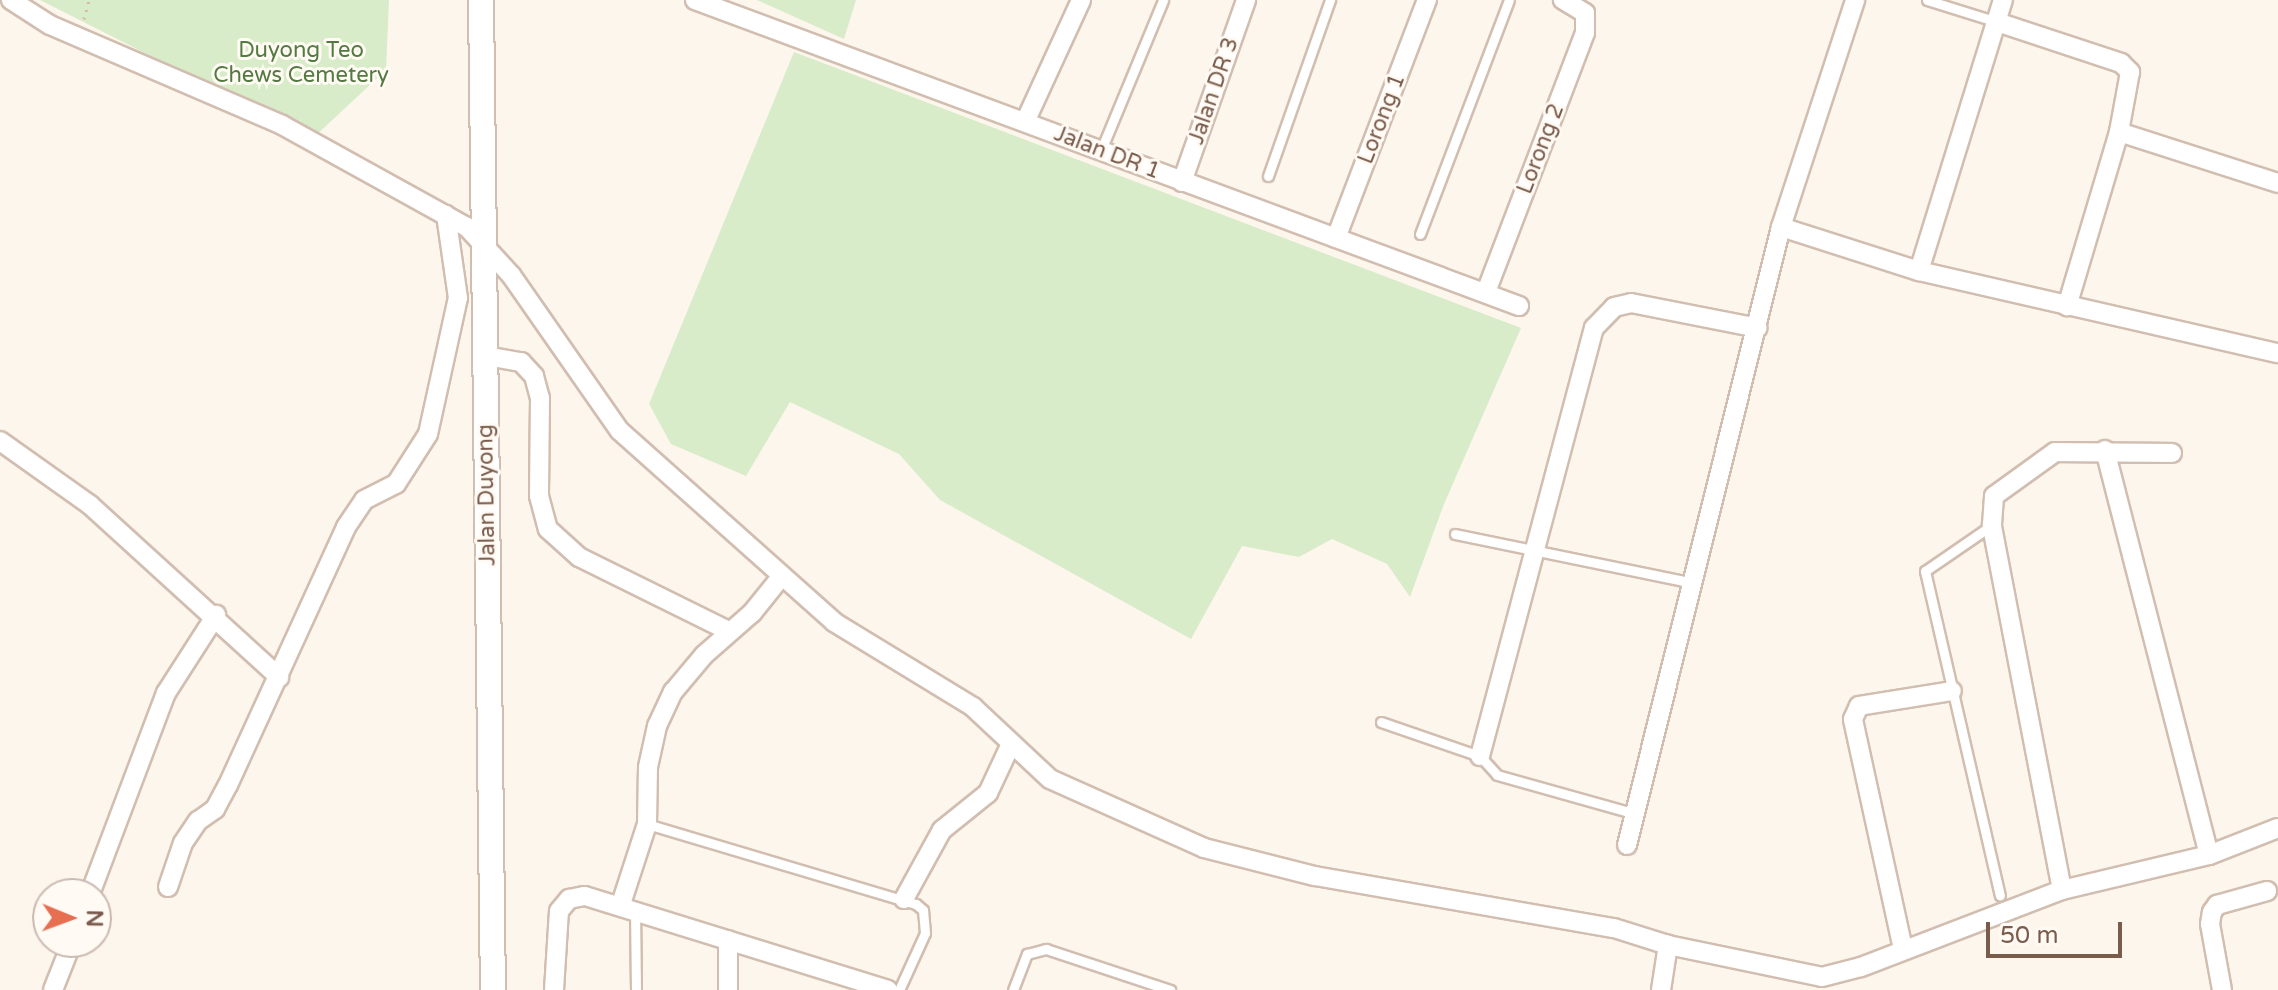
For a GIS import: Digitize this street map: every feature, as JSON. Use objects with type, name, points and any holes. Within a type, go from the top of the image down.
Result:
[{"type":"main road","name":"Jalan Duyong","points":[[482,8],[493,990]]},
{"type":"street","points":[[11,0],[50,25],[282,125],[446,215],[484,243],[548,324],[584,385],[620,431],[834,622],[973,707],[1010,746],[1050,779],[1084,798],[1204,848],[1315,876],[1614,928],[1668,945],[1764,964],[1821,983],[2062,890],[2209,855],[2278,828]]},
{"type":"street","name":"Jalan DR 1","points":[[695,0],[1519,306]]},
{"type":"street","points":[[1025,122],[1081,0]]},
{"type":"street","name":"Jalan DR 3","points":[[1182,182],[1246,0]]},
{"type":"street","name":"Lorong 1","points":[[1336,238],[1427,0]]},
{"type":"street","points":[[1627,845],[1781,227],[1855,0]]},
{"type":"street","points":[[1919,271],[2003,0]]},
{"type":"street","name":"Lorong 2","points":[[1486,292],[1585,33],[1585,13],[1571,3]]},
{"type":"street","points":[[1997,22],[2126,66],[2130,90],[2067,306]]},
{"type":"street","points":[[2119,132],[2278,183]]},
{"type":"street","points":[[168,887],[183,843],[198,821],[215,809],[279,677],[346,527],[364,500],[396,484],[428,434],[458,298],[446,215]]},
{"type":"street","points":[[1781,227],[1919,271],[2278,353]]},
{"type":"street","points":[[1480,756],[1531,550],[1601,316],[1631,303],[1758,328]]},
{"type":"street","points":[[486,356],[521,362],[534,376],[540,398],[539,496],[548,529],[579,557],[729,631]]},
{"type":"street","points":[[0,441],[90,505],[216,615],[279,677]]},
{"type":"street","points":[[2062,890],[1992,525],[1999,490],[2043,459],[2068,449],[2172,453]]},
{"type":"street","points":[[2105,450],[2209,855]]},
{"type":"street","points":[[628,907],[647,824],[648,767],[657,726],[673,692],[729,631],[752,613],[781,577]]},
{"type":"street","points":[[96,878],[166,693],[216,615]]},
{"type":"street","points":[[1903,949],[1853,719],[1859,706],[1952,691]]},
{"type":"street","points":[[904,899],[942,830],[988,793],[1010,746]]},
{"type":"street","points":[[2222,990],[2210,924],[2212,912],[2217,905],[2267,891]]},
{"type":"street","points":[[554,990],[559,911],[569,899],[585,896],[888,990]]},
{"type":"street","points":[[728,940],[728,990]]},
{"type":"street","points":[[1661,990],[1668,945]]},
{"type":"street","points":[[53,990],[66,958]]},
{"type":"lane","points":[[1101,150],[1163,0]]},
{"type":"lane","points":[[1268,176],[1330,0]]},
{"type":"lane","points":[[1420,234],[1509,0]]},
{"type":"lane","points":[[1927,0],[1997,22]]},
{"type":"lane","points":[[1992,525],[1925,571],[2000,895]]},
{"type":"lane","points":[[1455,534],[1693,583]]},
{"type":"lane","points":[[1381,722],[1480,756],[1497,775],[1636,814]]},
{"type":"lane","points":[[647,824],[904,899],[923,910],[926,920],[921,946],[899,990]]},
{"type":"lane","points":[[628,907],[636,990]]},
{"type":"lane","points":[[1013,990],[1027,954],[1046,949],[1170,990]]},
{"type":"green space","name":"Duyong Teo Chews Cemetery","points":[[40,0],[389,0],[386,70],[313,138]]},
{"type":"green space","points":[[757,0],[856,0],[844,39]]},
{"type":"green space","points":[[794,52],[1521,328],[1444,504],[1410,597],[1387,564],[1332,539],[1299,557],[1242,546],[1191,639],[940,500],[899,454],[790,402],[746,476],[671,444],[649,404]]}]
